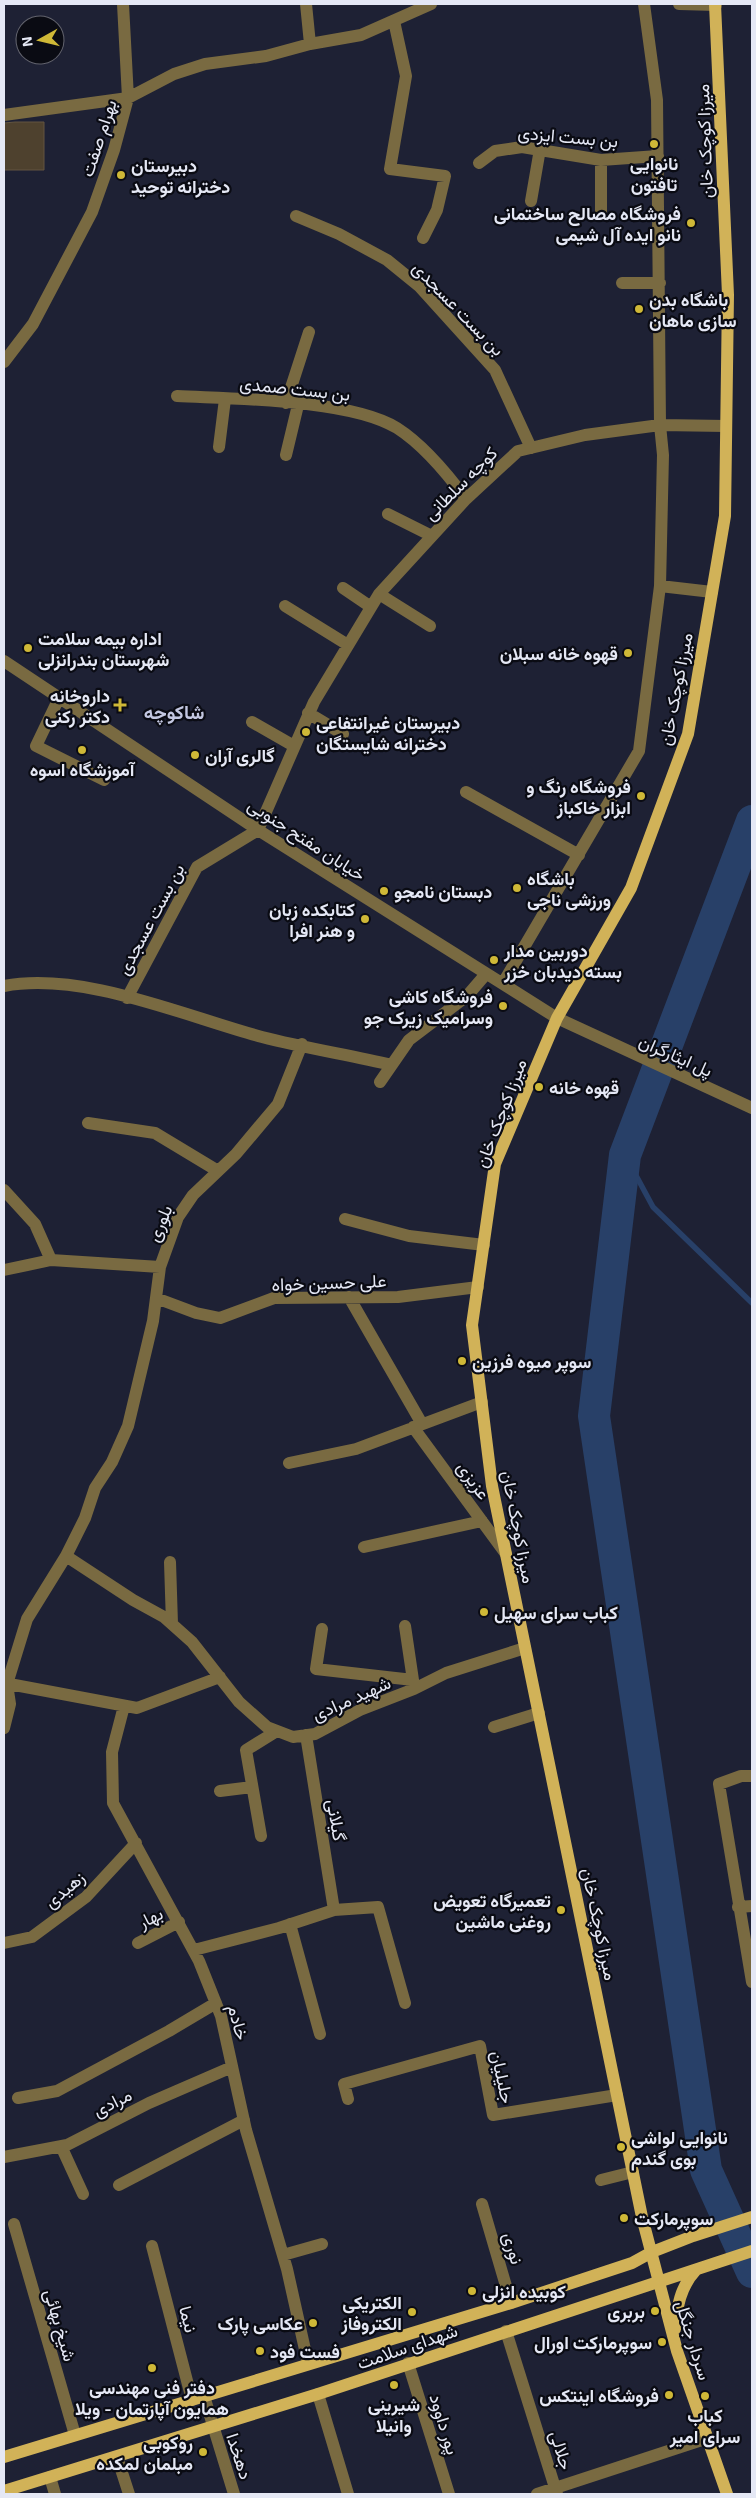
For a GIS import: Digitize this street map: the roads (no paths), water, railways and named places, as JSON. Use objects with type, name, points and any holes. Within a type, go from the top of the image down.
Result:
[{"type":"main road","name":"میرزا کوچک خان","points":[[652,2252],[642,2217],[492,1486],[472,1325],[495,1164],[557,1018],[632,888],[688,734],[724,516],[728,296],[716,4]]},
{"type":"main road","points":[[632,2263],[642,2245],[642,2217]]},
{"type":"main road","name":"شهدای سلامت","points":[[4,2457],[511,2303],[632,2263],[652,2252],[693,2236],[752,2217]]},
{"type":"main road","name":"شهدای سلامت","points":[[4,2491],[318,2394],[752,2251]]},
{"type":"main road","name":"سردار جنگل","points":[[652,2252],[674,2339],[727,2494]]},
{"type":"main road","points":[[674,2339],[677,2305],[687,2280],[701,2268]]},
{"type":"street","points":[[4,115],[128,98],[124,4]]},
{"type":"street","points":[[306,4],[310,44]]},
{"type":"street","name":"بهرام صفت","points":[[4,362],[33,324],[92,212],[114,150],[128,98],[174,74],[205,64],[266,56],[310,44],[361,34],[431,4]]},
{"type":"street","points":[[503,983],[640,751],[652,668],[660,586],[663,455],[660,425],[657,100],[644,4]]},
{"type":"street","points":[[679,4],[716,4]]},
{"type":"street","points":[[394,21],[406,76],[390,169],[445,176],[437,210],[423,238]]},
{"type":"street","name":"بن بست ایزدی","points":[[479,163],[495,151],[522,147],[540,149],[567,156],[601,160],[658,156]]},
{"type":"street","points":[[531,202],[540,149]]},
{"type":"street","points":[[601,160],[601,214]]},
{"type":"street","name":"بن بست عسجدی","points":[[296,216],[339,234],[387,260],[419,286],[495,370],[531,448]]},
{"type":"street","points":[[622,283],[660,283]]},
{"type":"street","points":[[286,455],[292,404],[309,332]]},
{"type":"street","name":"بن بست صمدی","points":[[177,396],[225,398],[353,411],[397,428],[446,471],[466,499]]},
{"type":"street","points":[[219,447],[225,398]]},
{"type":"street","name":"کوچه سلطانی","points":[[258,830],[308,713],[379,594],[466,499],[518,451],[585,435],[660,425],[726,426]]},
{"type":"street","points":[[388,514],[432,536]]},
{"type":"street","points":[[660,586],[712,592]]},
{"type":"street","points":[[343,588],[371,607]]},
{"type":"street","points":[[379,594],[430,626]]},
{"type":"street","points":[[285,606],[348,645]]},
{"type":"street","name":"خیابان مفتح جنوبی","points":[[4,661],[258,830],[557,1018],[596,1038]]},
{"type":"street","points":[[59,698],[36,746],[104,780]]},
{"type":"street","points":[[308,713],[343,734]]},
{"type":"street","points":[[252,722],[294,746]]},
{"type":"street","points":[[466,792],[579,855]]},
{"type":"street","name":"بن بست عسجدی","points":[[128,998],[197,866],[258,830]]},
{"type":"street","points":[[380,1082],[409,1040],[467,996],[486,974]]},
{"type":"street","points":[[4,986],[23,983],[90,987],[264,1037],[392,1065]]},
{"type":"street","name":"پل ایثارگران","points":[[596,1038],[747,1106]]},
{"type":"street","name":"بلوری","points":[[4,1270],[51,1260],[160,1267],[178,1217],[193,1195],[218,1171],[278,1104],[302,1044]]},
{"type":"street","points":[[88,1122],[155,1133],[218,1171]]},
{"type":"street","points":[[4,1190],[35,1224],[51,1260]]},
{"type":"street","points":[[345,1219],[409,1236],[484,1245]]},
{"type":"street","points":[[4,1728],[10,1704],[6,1684],[27,1619],[66,1556],[85,1518],[95,1488],[112,1462],[128,1426],[153,1321],[160,1267]]},
{"type":"street","name":"علی حسین خواه","points":[[156,1298],[196,1313],[220,1318],[274,1298],[398,1297],[478,1287]]},
{"type":"street","name":"عزیزی","points":[[349,1297],[417,1426],[506,1554]]},
{"type":"street","points":[[288,1463],[356,1449],[482,1402]]},
{"type":"street","points":[[364,1547],[482,1521]]},
{"type":"street","name":"شهید مرادی","points":[[66,1556],[126,1596],[164,1617],[192,1642],[239,1702],[267,1727],[293,1737],[315,1734],[360,1710],[414,1685],[526,1648]]},
{"type":"street","points":[[170,1562],[172,1624]]},
{"type":"street","points":[[322,1629],[316,1669],[414,1685],[406,1626]]},
{"type":"street","points":[[6,1684],[138,1708],[220,1677]]},
{"type":"street","name":"خادم","points":[[124,1706],[112,1752],[113,1803],[194,1950],[221,2016],[244,2120],[283,2255],[308,2364]]},
{"type":"street","points":[[494,1727],[539,1713]]},
{"type":"street","points":[[261,1836],[246,1750],[277,1731]]},
{"type":"street","name":"گیلانی","points":[[306,1735],[334,1910]]},
{"type":"street","points":[[752,1776],[741,1776],[719,1784],[752,1982]]},
{"type":"street","points":[[220,1791],[252,1787]]},
{"type":"street","name":"زهیدی","points":[[4,1943],[32,1937],[86,1897],[136,1843]]},
{"type":"street","points":[[738,1907],[752,1906]]},
{"type":"street","points":[[194,1950],[334,1910],[378,1907],[405,2003]]},
{"type":"street","name":"بهار","points":[[138,1943],[179,1922]]},
{"type":"street","points":[[290,1924],[320,2034]]},
{"type":"street","points":[[18,2098],[56,2091],[169,2031],[216,2003]]},
{"type":"street","name":"جلیلیان","points":[[348,2098],[344,2084],[480,2046],[493,2115],[617,2095]]},
{"type":"street","name":"مرادی","points":[[4,2157],[61,2146],[149,2103],[232,2067]]},
{"type":"street","points":[[119,2185],[244,2120]]},
{"type":"street","points":[[61,2146],[83,2194]]},
{"type":"street","points":[[601,2180],[633,2172]]},
{"type":"street","name":"نوری","points":[[482,2204],[511,2303]]},
{"type":"street","name":"شیخ بهائی","points":[[14,2224],[76,2435]]},
{"type":"street","points":[[283,2255],[322,2244]]},
{"type":"street","name":"نیما","points":[[152,2246],[198,2398],[213,2427]]},
{"type":"street","name":"جلالی","points":[[506,2331],[556,2491]]},
{"type":"street","name":"پور داوود","points":[[408,2364],[449,2494]]},
{"type":"street","points":[[318,2394],[348,2494]]},
{"type":"street","name":"دهخدا","points":[[213,2427],[234,2494]]},
{"type":"street","points":[[537,2494],[556,2491],[708,2438]]},
{"type":"street","points":[[117,2457],[129,2494]]},
{"type":"street","points":[[50,2477],[55,2494]]},
{"type":"waterway","points":[[752,821],[625,1155],[594,1416],[706,2170],[752,2272]]},
{"type":"waterway","points":[[625,1155],[653,1207],[752,1303]]},
{"type":"place","name":"نانوایی تافتون","points":[[654,144]]},
{"type":"place","name":"دبیرستان دخترانه توحید","points":[[121,175]]},
{"type":"place","name":"فروشگاه مصالح ساختمانی نانو ایده آل شیمی","points":[[691,223]]},
{"type":"place","name":"باشگاه بدن سازی ماهان","points":[[639,309]]},
{"type":"place","name":"اداره بیمه سلامت شهرستان بندرانزلی","points":[[28,648]]},
{"type":"place","name":"قهوه خانه سبلان","points":[[628,653]]},
{"type":"place","name":"داروخانه دکتر رکنی","points":[[120,705]]},
{"type":"place","name":"دبیرستان غیرانتفاعی دخترانه شایستگان","points":[[306,732]]},
{"type":"place","name":"آموزشگاه اسوه","points":[[82,750]]},
{"type":"place","name":"گالری آران","points":[[195,755]]},
{"type":"place","name":"فروشگاه رنگ و ابزار خاکباز","points":[[641,796]]},
{"type":"place","name":"باشگاه ورزشی ناجی","points":[[517,888]]},
{"type":"place","name":"دبستان نامجو","points":[[384,891]]},
{"type":"place","name":"کتابکده زبان و هنر افرا","points":[[365,919]]},
{"type":"place","name":"دوربین مدار بسته دیدبان خزر","points":[[494,960]]},
{"type":"place","name":"فروشگاه کاشی وسرامیک زیرک جو","points":[[503,1006]]},
{"type":"place","name":"قهوه خانه","points":[[539,1087]]},
{"type":"place","name":"سوپر میوه فرزین","points":[[462,1361]]},
{"type":"place","name":"کباب سرای سهیل","points":[[484,1612]]},
{"type":"place","name":"تعمیرگاه تعویض روغنی ماشین","points":[[561,1910]]},
{"type":"place","name":"نانوایی لواشی بوی گندم","points":[[621,2147]]},
{"type":"place","name":"سوپرمارکت","points":[[624,2218]]},
{"type":"place","name":"کوبیده انزلی","points":[[472,2291]]},
{"type":"place","name":"بربری","points":[[655,2311]]},
{"type":"place","name":"الکتریکی الکتروفاز","points":[[412,2312]]},
{"type":"place","name":"عکاسی پارک","points":[[313,2323]]},
{"type":"place","name":"سوپرمارکت اورال","points":[[662,2342]]},
{"type":"place","name":"فست فود","points":[[260,2351]]},
{"type":"place","name":"دفتر فنی مهندسی همایون آپارتمان - ویلا","points":[[152,2368]]},
{"type":"place","name":"شیرینی وانیلا","points":[[394,2385]]},
{"type":"place","name":"فروشگاه اینتکس","points":[[669,2395]]},
{"type":"place","name":"کباب سرای امیر","points":[[705,2396]]},
{"type":"place","name":"روکوبی مبلمان لمکده","points":[[203,2452]]},
{"type":"district","name":"شاکوچه","points":[[174,711]]}]
